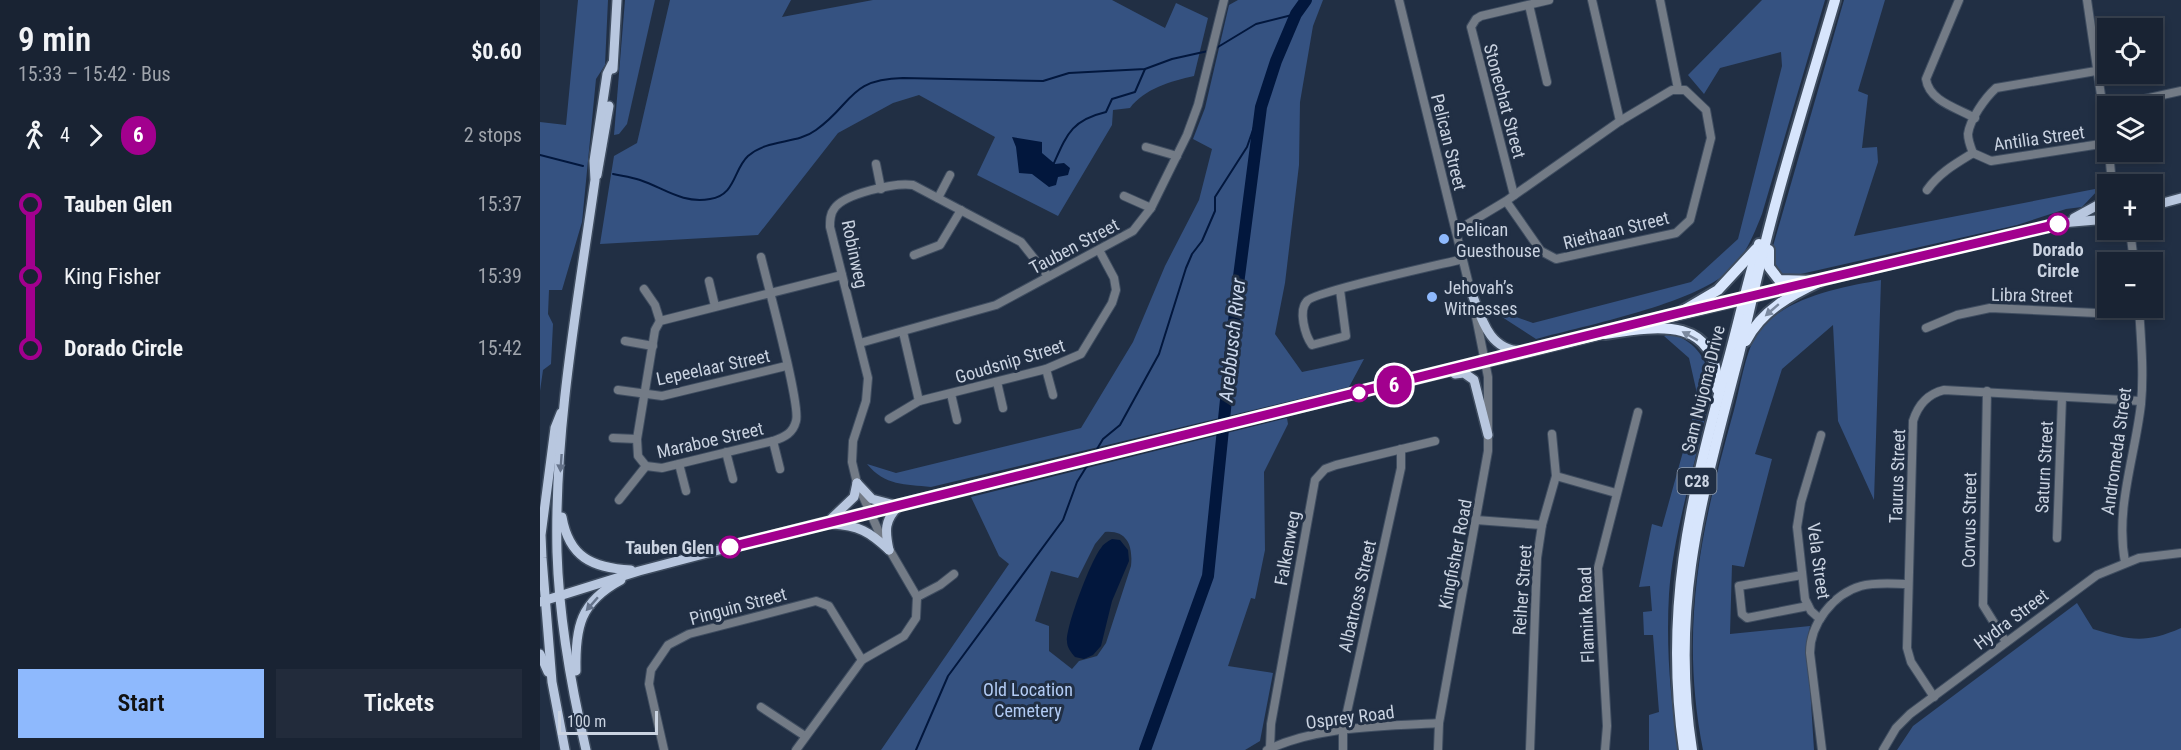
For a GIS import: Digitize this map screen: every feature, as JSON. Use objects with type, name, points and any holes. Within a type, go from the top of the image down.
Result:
[{"type":"highway","name":"Sam Nujoma Drive","points":[[1684,750],[1678,707],[1676,620],[1683,557],[1695,486],[1716,405],[1835,0]]},
{"type":"highway","name":"Sam Nujoma Drive","points":[[1692,750],[1683,671],[1684,614],[1690,562],[1703,491],[1738,355],[1759,245],[1771,220]]},
{"type":"highway","points":[[1771,220],[1769,267],[1773,275],[1786,282],[1821,281]]},
{"type":"highway","points":[[1679,313],[1718,290],[1732,278],[1759,245]]},
{"type":"highway","points":[[1738,355],[1752,329],[1765,315],[1790,296],[1821,281]]},
{"type":"highway","points":[[1605,334],[1666,327],[1693,336],[1714,360],[1716,405]]},
{"type":"main road","points":[[586,750],[560,596],[558,499],[564,405],[595,180],[603,152],[613,76],[617,0]]},
{"type":"main road","points":[[2163,197],[2181,193]]},
{"type":"main road","points":[[2163,203],[2181,198]]},
{"type":"main road","points":[[2061,223],[2097,205]]},
{"type":"main road","points":[[542,601],[639,571],[1203,429],[2061,223],[2097,218]]},
{"type":"main road","points":[[1470,289],[1488,332],[1496,343],[1510,350],[1533,350]]},
{"type":"main road","points":[[1420,378],[1458,373],[1472,377],[1478,388],[1488,435]]},
{"type":"main road","points":[[564,405],[555,428],[541,538],[542,601],[552,682],[565,750]]},
{"type":"main road","points":[[857,483],[872,499],[901,505]]},
{"type":"main road","points":[[821,524],[835,517],[848,506],[854,497],[857,483]]},
{"type":"main road","points":[[558,499],[564,528],[576,551],[586,560],[602,567],[639,571]]},
{"type":"main road","points":[[889,550],[886,523],[890,514],[901,505]]},
{"type":"main road","points":[[821,524],[860,527],[871,533],[889,550]]},
{"type":"main road","points":[[577,707],[575,643],[581,619],[592,601],[604,591],[639,571]]},
{"type":"main road","points":[[540,654],[552,682]]},
{"type":"street","name":"Tauben Street","points":[[861,343],[980,312],[1008,300],[1133,231],[1151,208],[1194,115],[1224,0]]},
{"type":"street","name":"Pelican Street","points":[[1399,0],[1486,362]]},
{"type":"street","name":"Stonechat Street","points":[[1514,195],[1471,27],[1481,16],[1549,0]]},
{"type":"street","points":[[1592,0],[1620,121]]},
{"type":"street","points":[[1456,231],[1506,201],[1620,121],[1663,95],[1678,89],[1660,0]]},
{"type":"street","points":[[1959,0],[1926,79],[1927,87],[1937,98],[1975,117]]},
{"type":"street","points":[[2087,0],[2096,71],[2102,96]]},
{"type":"street","points":[[1529,5],[1547,82]]},
{"type":"street","name":"Antilia Street","points":[[2096,71],[2005,84],[1990,93],[1975,117],[1968,134],[1973,153],[1991,161],[2097,145]]},
{"type":"street","name":"Riethaan Street","points":[[1506,201],[1541,251],[1556,260],[1676,233],[1690,220],[1711,138],[1710,124],[1701,103],[1685,90],[1678,89]]},
{"type":"street","points":[[2162,96],[2181,92]]},
{"type":"street","points":[[1146,147],[1177,156]]},
{"type":"street","points":[[1927,190],[1935,178],[1973,153]]},
{"type":"street","points":[[2111,162],[2112,174]]},
{"type":"street","points":[[876,164],[881,189]]},
{"type":"street","points":[[2112,170],[2114,174]]},
{"type":"street","points":[[938,198],[950,175]]},
{"type":"street","name":"Robinweg","points":[[917,597],[889,550],[857,483],[852,448],[868,393],[861,343],[830,227],[833,209],[845,199],[881,189],[905,184],[919,187],[1021,242],[1048,276]]},
{"type":"street","points":[[1124,196],[1151,208]]},
{"type":"street","points":[[914,255],[943,243],[961,210]]},
{"type":"street","points":[[2127,240],[2132,252]]},
{"type":"street","points":[[2131,240],[2131,249]]},
{"type":"street","name":"Goudsnip Street","points":[[889,419],[919,400],[1047,369],[1081,354],[1112,303],[1116,290],[1114,278],[1099,250]]},
{"type":"street","name":"Maraboe Street","points":[[660,321],[653,346],[637,440],[638,456],[646,466],[656,469],[773,441],[789,435],[797,419],[761,257]]},
{"type":"street","points":[[1340,290],[1346,336],[1312,345],[1304,321],[1304,306],[1311,297],[1463,259]]},
{"type":"street","points":[[645,290],[655,305],[660,321],[842,275]]},
{"type":"street","points":[[709,282],[715,306]]},
{"type":"street","name":"Libra Street","points":[[1926,328],[1957,315],[1990,308],[2097,310]]},
{"type":"street","name":"Andromeda Street","points":[[2125,562],[2121,535],[2123,501],[2141,401],[2140,318]]},
{"type":"street","points":[[903,332],[919,400]]},
{"type":"street","points":[[625,341],[653,346]]},
{"type":"street","name":"Kingfisher Road","points":[[1438,750],[1438,723],[1486,469],[1489,395],[1486,362]]},
{"type":"street","name":"Lepeelaar Street","points":[[618,390],[662,396],[786,366]]},
{"type":"street","points":[[1047,369],[1053,395]]},
{"type":"street","points":[[997,382],[1003,408]]},
{"type":"street","name":"Taurus Street","points":[[1934,697],[1909,657],[1908,584],[1913,421],[1916,413],[1927,398],[1936,392],[1987,391],[2141,401]]},
{"type":"street","name":"Corvus Street","points":[[1987,391],[1983,605],[2006,642]]},
{"type":"street","points":[[951,394],[957,420]]},
{"type":"street","name":"Saturn Street","points":[[2057,538],[2062,397]]},
{"type":"street","name":"Flamink Road","points":[[1605,750],[1607,726],[1598,568],[1638,412]]},
{"type":"street","name":"Reiher Street","points":[[1530,750],[1536,577],[1542,525],[1556,476],[1552,434]]},
{"type":"street","name":"Vela Street","points":[[1820,619],[1808,606],[1802,574],[1798,513],[1821,435]]},
{"type":"street","points":[[613,438],[637,440]]},
{"type":"street","points":[[773,441],[780,469]]},
{"type":"street","name":"Falkenweg","points":[[1268,749],[1315,480],[1325,469],[1336,465],[1435,441]]},
{"type":"street","name":"Albatross Street","points":[[1343,750],[1343,730],[1401,468],[1401,449]]},
{"type":"street","points":[[726,452],[733,479]]},
{"type":"street","points":[[679,464],[686,491]]},
{"type":"street","points":[[620,500],[646,466]]},
{"type":"street","points":[[1556,476],[1616,493]]},
{"type":"street","points":[[1476,520],[1542,525]]},
{"type":"street","name":"Hydra Street","points":[[1883,750],[1896,728],[2081,586],[2125,562],[2160,554],[2181,553]]},
{"type":"street","points":[[796,750],[862,660],[895,642],[912,627],[916,618],[917,597],[940,585],[954,574]]},
{"type":"street","points":[[1802,574],[1739,586],[1742,614],[1747,618],[1808,606]]},
{"type":"street","points":[[1822,750],[1810,653],[1811,638],[1820,619],[1832,604],[1854,589],[1871,585],[1908,584]]},
{"type":"street","name":"Pinguin Street","points":[[664,750],[649,684],[651,670],[658,657],[677,638],[816,601],[830,606],[862,660]]},
{"type":"street","points":[[761,707],[805,736]]},
{"type":"street","name":"Osprey Road","points":[[1268,749],[1343,730],[1438,723]]},
{"type":"green space","points":[[578,0],[608,0],[605,65],[596,79],[582,222],[562,290],[549,290],[548,314],[553,324],[551,364],[543,370],[540,391],[540,122],[566,125]]},
{"type":"green space","points":[[625,0],[655,0],[627,124],[619,134],[614,135]]},
{"type":"green space","points":[[670,0],[791,0],[782,17],[873,0],[1112,0],[1165,28],[1176,3],[1208,18],[1194,76],[1167,83],[1150,91],[1130,108],[1113,110],[1112,125],[1058,216],[977,175],[995,137],[919,95],[893,103],[838,133],[758,235],[600,244],[614,156],[637,143]]},
{"type":"green space","points":[[1238,0],[1323,0],[1313,26],[1300,102],[1299,165],[1285,283],[1275,334],[1302,372],[1364,359],[1349,387],[931,487],[896,483],[874,471],[867,464],[896,473],[1081,428],[1133,342],[1165,266],[1199,200],[1212,149],[1193,139],[1205,108],[1229,5]]},
{"type":"green space","points":[[1762,0],[1825,0],[1762,214],[1749,244],[1736,264],[1713,282],[1666,303],[1536,339],[1485,306],[1533,323],[1691,282],[1738,239],[1782,66],[1781,52],[1720,68],[1704,94],[1688,75]]},
{"type":"green space","points":[[1844,0],[1885,0],[1858,91],[1868,95],[1862,148],[1877,147],[1878,162],[1854,236],[2097,189],[2082,207],[2066,209],[2017,225],[1792,276],[1782,274],[1773,260],[1773,246]]},
{"type":"green space","points":[[1881,280],[1874,500],[1838,421],[1833,325],[1782,369],[1755,454],[1772,459],[1744,567],[1732,565],[1730,634],[1810,626],[1807,640],[1814,750],[1703,750],[1696,705],[1693,662],[1697,578],[1703,537],[1722,453],[1752,343],[1766,323],[1795,303],[1848,286]]},
{"type":"green space","points":[[1671,333],[1688,342],[1700,353],[1707,368],[1711,387],[1681,516],[1669,594],[1669,672],[1679,750],[1649,750],[1649,715],[1659,712],[1653,635],[1644,635],[1643,612],[1652,611],[1650,586],[1639,587],[1652,524],[1662,527],[1698,398],[1689,358],[1664,336]]},
{"type":"green space","name":"Old Location Cemetery","points":[[1287,418],[1288,424],[1264,472],[1265,550],[1255,599],[1251,598],[1228,666],[1273,673],[1260,741],[1245,750],[881,750],[1009,564],[999,556],[971,497]],"holes":[[[1105,532],[1113,532],[1124,537],[1130,546],[1131,566],[1106,643],[1097,656],[1079,661],[1072,669],[1049,651],[1049,626],[1035,621],[1051,571],[1078,578],[1095,544]]]},
{"type":"green space","points":[[2077,603],[2093,629],[2117,636],[2147,638],[2181,628],[2181,750],[1897,750],[1913,726]]},
{"type":"shaded area","points":[[1012,137],[1042,142],[1042,153],[1055,164],[1064,163],[1070,168],[1068,175],[1058,177],[1056,185],[1049,187],[1032,174],[1019,173],[1016,147]]},
{"type":"shaded area","points":[[1112,539],[1120,540],[1128,550],[1129,561],[1112,601],[1101,646],[1093,655],[1084,659],[1075,657],[1068,648],[1067,641],[1075,608],[1097,555],[1103,545]]},
{"type":"waterway","name":"Arebbusch River","points":[[1145,750],[1208,576],[1237,292],[1261,107],[1276,61],[1296,14],[1306,0]]},
{"type":"waterway","points":[[1213,50],[1256,24],[1296,14]]},
{"type":"waterway","points":[[613,174],[640,180],[682,197],[710,199],[725,193],[743,162],[756,150],[808,135],[828,120],[861,88],[871,83],[903,78],[1043,81],[1069,73],[1145,69],[1172,59],[1208,51]]},
{"type":"waterway","points":[[1054,163],[1072,130],[1085,119],[1106,112],[1112,99],[1135,92],[1145,69]]},
{"type":"waterway","points":[[1094,454],[1103,439],[1120,425],[1159,354],[1186,268],[1192,254],[1202,241],[1215,211],[1215,197],[1247,147],[1261,107]]},
{"type":"waterway","points":[[540,155],[583,166]]},
{"type":"waterway","points":[[916,750],[948,676],[1063,520],[1077,482],[1090,461]]},
{"type":"bus line","name":"6","points":[[730,547],[1203,429],[1605,334],[1753,295],[1916,259],[2058,224]]},
{"type":"place","name":"Dorado Circle","points":[[2058,224]]},
{"type":"place","name":"Pelican Guesthouse","points":[[1444,239]]},
{"type":"place","name":"Jehovah’s Witnesses","points":[[1432,297]]},
{"type":"place","name":"Tauben Glen","points":[[730,547]]}]
